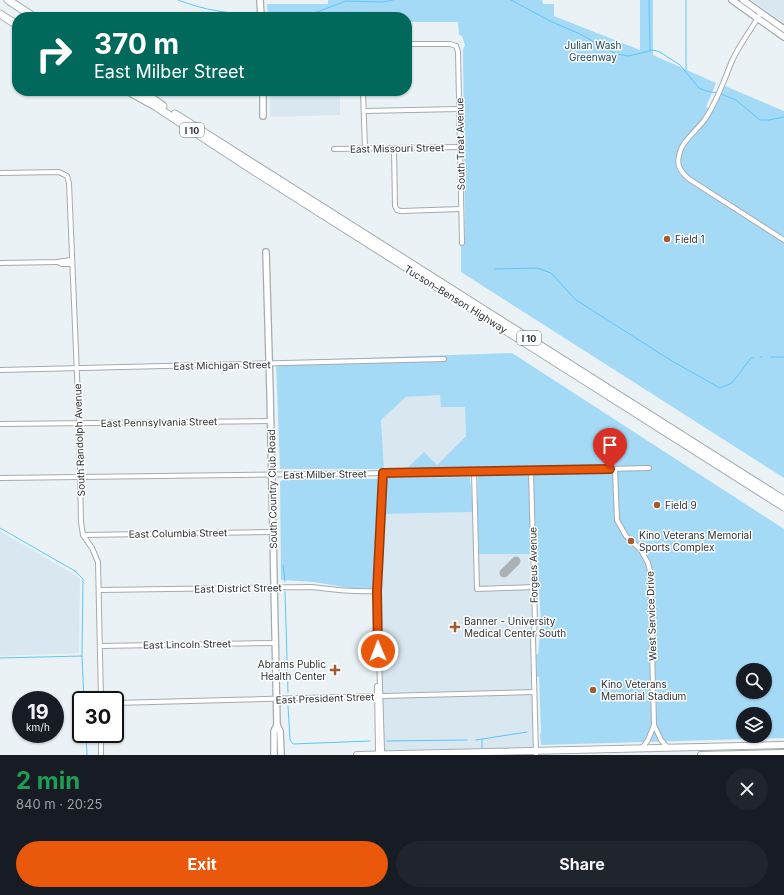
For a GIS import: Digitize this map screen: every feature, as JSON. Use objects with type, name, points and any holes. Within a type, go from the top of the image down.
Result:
[{"type":"highway","points":[[8,0],[26,12]]},
{"type":"highway","points":[[0,14],[12,22]]},
{"type":"highway","name":"Tucson–Benson Highway","points":[[137,96],[155,106],[254,171],[784,507]]},
{"type":"highway","name":"Tucson–Benson Highway","points":[[149,96],[784,500]]},
{"type":"main road","points":[[357,755],[478,752],[536,753],[642,748],[784,745]]},
{"type":"main road","points":[[729,746],[730,754]]},
{"type":"main road","points":[[701,755],[784,753]]},
{"type":"street","points":[[732,0],[784,29]]},
{"type":"street","points":[[743,0],[784,37]]},
{"type":"street","points":[[759,15],[733,59],[706,118],[680,150],[678,160],[680,170],[689,179],[784,240]]},
{"type":"street","name":"South Treat Avenue","points":[[412,44],[457,45],[462,243]]},
{"type":"street","points":[[263,96],[263,116]]},
{"type":"street","points":[[363,96],[365,149]]},
{"type":"street","points":[[364,111],[459,109]]},
{"type":"street","name":"East Missouri Street","points":[[334,149],[460,147]]},
{"type":"street","points":[[394,148],[395,206],[397,210],[461,209]]},
{"type":"street","name":"South Randolph Avenue","points":[[0,173],[59,172],[67,176],[69,183],[71,262],[79,423],[80,522],[84,535],[98,562],[101,691]]},
{"type":"street","name":"South Country Club Road","points":[[266,252],[276,700],[277,726],[280,731],[281,755]]},
{"type":"street","points":[[0,263],[71,262]]},
{"type":"street","name":"East Michigan Street","points":[[0,370],[444,359]]},
{"type":"street","name":"East Pennsylvania Street","points":[[0,424],[270,421]]},
{"type":"street","name":"East Milber Street","points":[[0,478],[474,472],[649,468]]},
{"type":"street","name":"West Service Drive","points":[[615,469],[617,520],[626,536],[641,550],[645,556],[650,571],[654,725],[648,740],[642,748]]},
{"type":"street","name":"Forgeus Avenue","points":[[531,471],[536,753]]},
{"type":"street","points":[[474,472],[477,589],[534,587]]},
{"type":"street","points":[[380,755],[382,750],[379,696],[377,591],[383,473]]},
{"type":"street","name":"East Columbia Street","points":[[84,535],[272,532]]},
{"type":"street","name":"East District Street","points":[[99,590],[312,587],[347,591],[377,591]]},
{"type":"street","name":"East Lincoln Street","points":[[100,646],[275,643]]},
{"type":"street","name":"East President Street","points":[[124,704],[534,692]]},
{"type":"street","name":"West Service Drive","points":[[654,725],[661,740],[668,748]]},
{"type":"street","name":"South Country Club Road","points":[[274,755],[274,731],[277,726]]},
{"type":"street","points":[[101,743],[101,755]]},
{"type":"shaded area","points":[[752,0],[784,0],[784,23]]},
{"type":"shaded area","points":[[270,96],[340,96],[340,115],[270,117]]},
{"type":"shaded area","points":[[440,395],[465,407],[466,435],[437,465],[423,453],[406,469],[384,469],[381,420],[406,397]]},
{"type":"shaded area","name":"Banner - University Medical Center South","points":[[473,512],[474,554],[529,554],[532,618],[530,635],[533,748],[384,750],[378,589],[384,514]]},
{"type":"shaded area","points":[[0,531],[80,578],[79,653],[0,656]]},
{"type":"green space","name":"Julian Wash Greenway","points":[[328,0],[542,0],[543,4],[554,4],[554,16],[640,50],[640,0],[653,0],[653,55],[716,83],[706,107],[713,111],[725,86],[784,111],[784,478],[461,272],[461,245],[465,245],[463,50],[465,45],[462,36],[459,35],[458,22],[412,22],[412,12],[268,12],[267,4],[328,4]]},
{"type":"green space","name":"Kino Veterans Memorial Sports Complex","points":[[512,353],[784,529],[784,738],[772,738],[772,707],[736,707],[736,739],[541,745],[539,677],[537,677],[536,654],[538,654],[541,624],[537,554],[479,554],[477,512],[478,468],[406,469],[424,452],[437,465],[466,436],[465,407],[441,407],[440,395],[406,397],[381,420],[384,469],[280,469],[276,361]]},
{"type":"green space","points":[[470,477],[473,512],[384,514],[387,478]]},
{"type":"green space","points":[[284,479],[379,479],[378,514],[372,588],[349,588],[314,582],[281,580],[280,482]]},
{"type":"waterway","points":[[178,0],[198,7],[225,12]]},
{"type":"waterway","points":[[317,12],[346,1],[382,2],[393,0]]},
{"type":"waterway","points":[[511,0],[552,22],[580,34],[616,54],[629,56],[653,50],[660,52],[680,65],[699,88],[718,93]]},
{"type":"waterway","points":[[649,0],[650,51]]},
{"type":"waterway","points":[[686,0],[686,71]]},
{"type":"waterway","points":[[721,94],[736,100],[760,120],[784,117]]},
{"type":"waterway","points":[[495,269],[537,268],[551,273],[576,300],[672,361],[720,388],[732,383],[751,358],[753,358]]},
{"type":"waterway","points":[[771,357],[784,357]]},
{"type":"waterway","points":[[0,528],[75,571],[83,579],[82,656]]},
{"type":"waterway","points":[[283,565],[285,582]]},
{"type":"waterway","points":[[285,592],[288,692]]},
{"type":"waterway","points":[[0,658],[82,656],[84,691]]},
{"type":"waterway","points":[[288,706],[290,740],[293,744],[370,741]]},
{"type":"waterway","points":[[476,740],[527,732]]},
{"type":"waterway","points":[[387,741],[467,740]]},
{"type":"waterway","points":[[482,740],[482,749]]},
{"type":"waterway","points":[[86,743],[87,755]]},
{"type":"taxiway","points":[[504,573],[516,561]]},
{"type":"place","name":"Field 1","points":[[667,239]]},
{"type":"place","name":"Field 9","points":[[657,505]]},
{"type":"place","name":"Kino Veterans Memorial Sports Complex","points":[[631,541]]},
{"type":"place","name":"Banner - University Medical Center South","points":[[455,627]]},
{"type":"place","name":"Abrams Public Health Center","points":[[335,670]]},
{"type":"place","name":"Kino Veterans Memorial Stadium","points":[[593,690]]},
{"type":"route","points":[[378,651],[377,591],[383,473],[610,469]]}]
